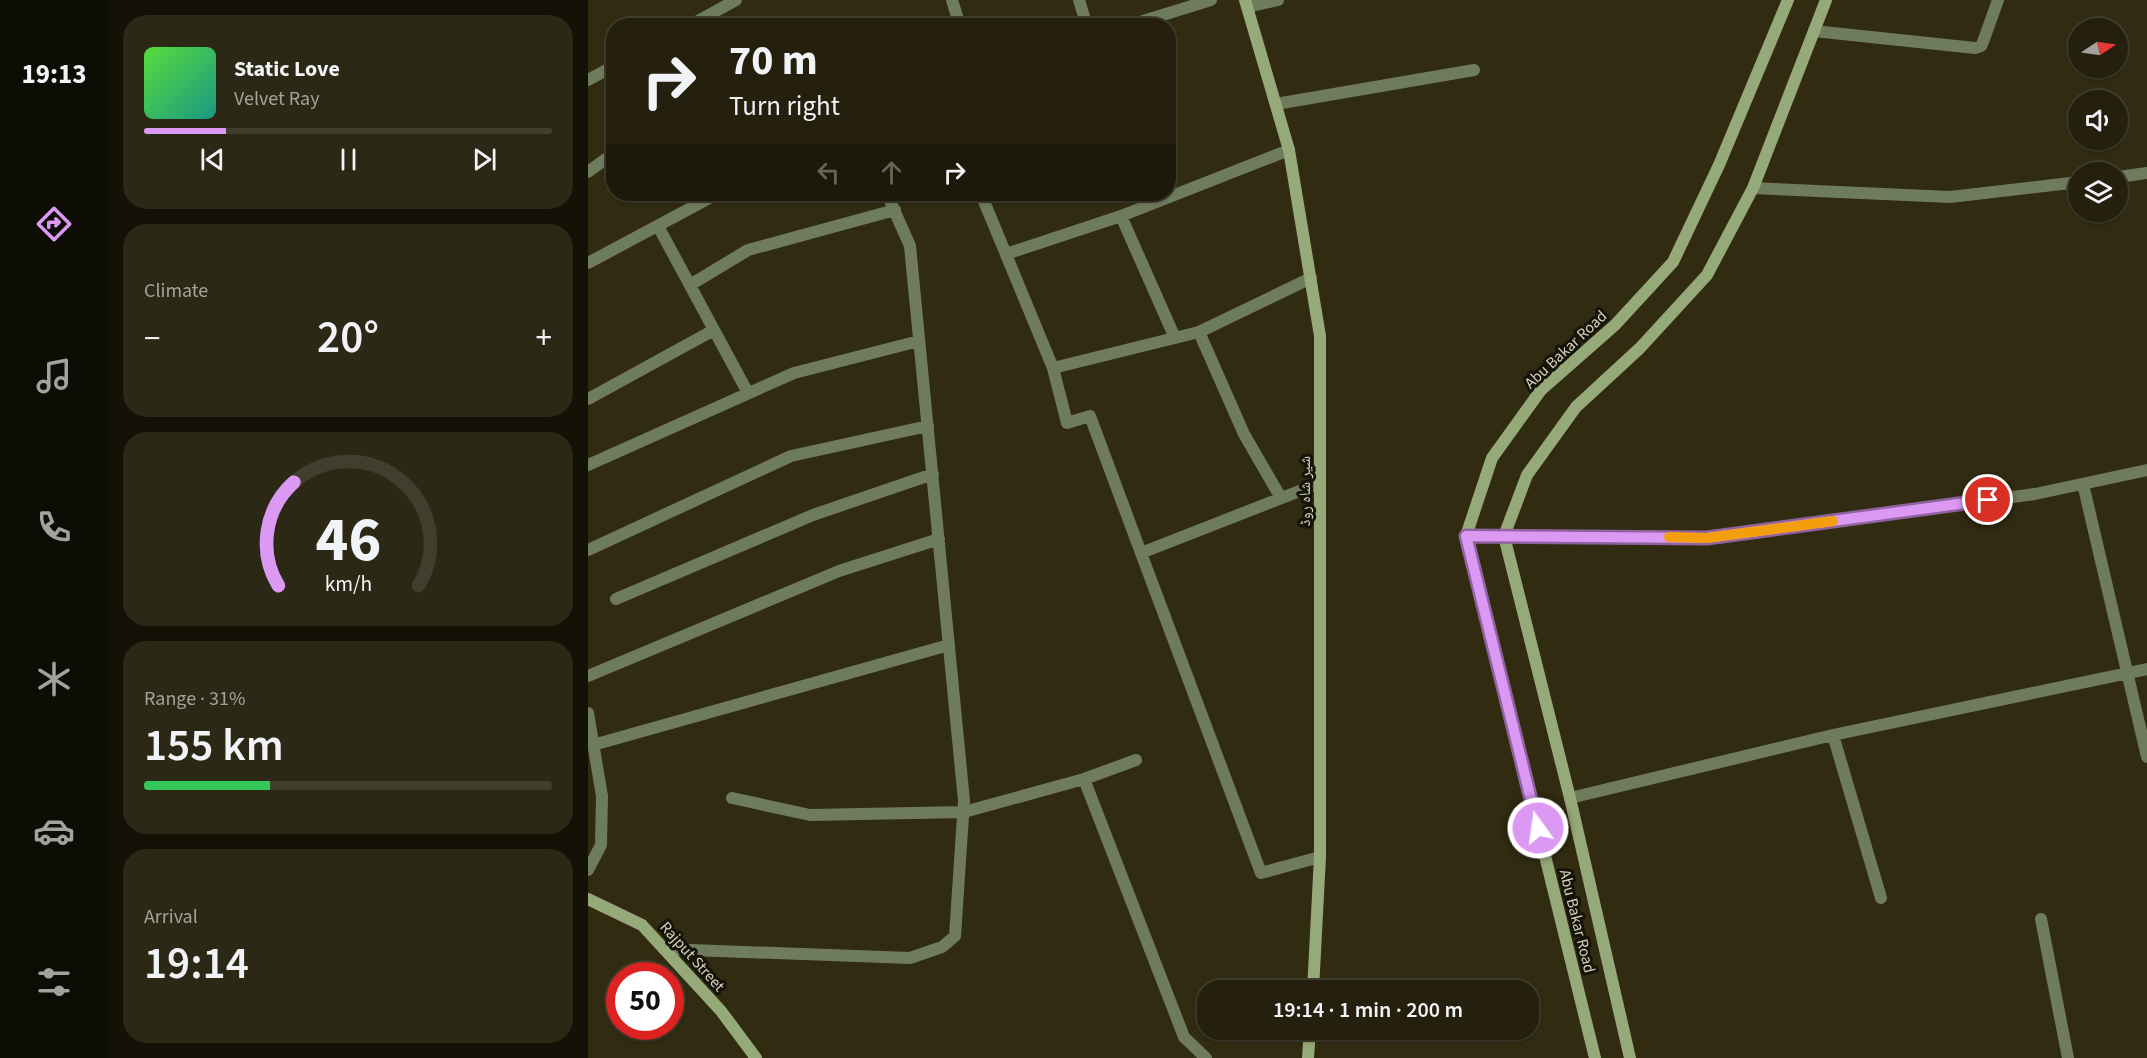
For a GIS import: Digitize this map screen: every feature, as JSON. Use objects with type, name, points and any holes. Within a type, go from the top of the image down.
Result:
[{"type":"main road","name":"Abu Bakar Road","points":[[1595,1058],[1466,536],[1492,458],[1541,390],[1615,325],[1673,262],[1719,165],[1788,0]]},
{"type":"main road","points":[[1504,536],[1527,475],[1576,407],[1640,348],[1707,275],[1753,188],[1826,0]]},
{"type":"main road","name":"شیر شاہ روڈ","points":[[1246,3],[1289,150],[1320,336],[1320,857],[1313,980]]},
{"type":"main road","name":"Abu Bakar Road","points":[[1504,536],[1570,798],[1630,1058]]},
{"type":"main road","name":"Rajput Street","points":[[588,899],[642,925],[721,1011],[756,1058]]},
{"type":"main road","points":[[1308,1058],[1309,1040]]},
{"type":"street","points":[[703,18],[736,0]]},
{"type":"street","points":[[952,0],[958,18]]},
{"type":"street","points":[[1079,0],[1085,18]]},
{"type":"street","points":[[1153,18],[1211,0]]},
{"type":"street","points":[[1246,3],[1278,0]]},
{"type":"street","points":[[1814,31],[1975,48],[1981,46],[1983,42],[1998,0]]},
{"type":"street","points":[[588,80],[606,70]]},
{"type":"street","points":[[1276,104],[1474,70]]},
{"type":"street","points":[[1176,194],[1289,150]]},
{"type":"street","points":[[588,172],[606,159]]},
{"type":"street","points":[[2128,176],[2147,173]]},
{"type":"street","points":[[1753,188],[1950,197],[2068,183]]},
{"type":"street","points":[[588,263],[704,201]]},
{"type":"street","points":[[664,949],[910,958],[942,947],[955,936],[964,801],[910,246],[891,201]]},
{"type":"street","points":[[984,201],[1053,368],[1067,423],[1090,416],[1262,873],[1320,857]]},
{"type":"street","points":[[1006,254],[1159,201]]},
{"type":"street","points":[[690,285],[748,250],[895,210]]},
{"type":"street","points":[[1121,216],[1175,338]]},
{"type":"street","points":[[658,226],[748,393]]},
{"type":"street","points":[[1053,368],[1199,332],[1311,278]]},
{"type":"street","points":[[588,399],[714,330]]},
{"type":"street","points":[[1199,332],[1244,434],[1281,498]]},
{"type":"street","points":[[588,465],[794,373],[919,341]]},
{"type":"street","points":[[588,550],[791,456],[928,426]]},
{"type":"street","points":[[1466,536],[1707,538],[2035,494],[2147,470]]},
{"type":"street","points":[[616,599],[813,515],[933,474]]},
{"type":"street","points":[[1141,553],[1320,483]]},
{"type":"street","points":[[2083,484],[2147,757]]},
{"type":"street","points":[[588,676],[839,571],[939,539]]},
{"type":"street","points":[[593,745],[949,645]]},
{"type":"street","points":[[1570,798],[1833,735],[2147,669]]},
{"type":"street","points":[[588,713],[602,796],[600,845],[588,870]]},
{"type":"street","points":[[1833,735],[1881,898]]},
{"type":"street","points":[[732,798],[810,815],[964,812],[1084,779],[1136,760]]},
{"type":"street","points":[[1084,779],[1184,1036],[1206,1058]]},
{"type":"street","points":[[2042,919],[2068,1058]]},
{"type":"slow traffic","points":[[1669,537],[1707,538],[1833,521]]},
{"type":"route","points":[[1538,828],[1466,536],[1707,538],[1988,500]]}]
